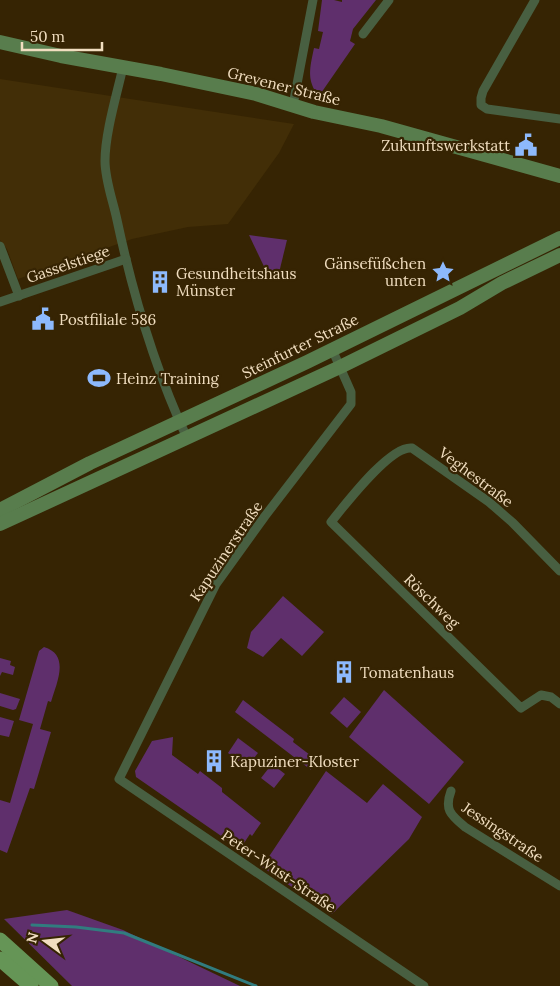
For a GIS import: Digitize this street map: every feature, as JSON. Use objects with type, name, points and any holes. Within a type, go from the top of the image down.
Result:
[{"type":"main road","name":"Grevener Straße","points":[[0,42],[256,94],[314,112],[381,126],[559,177]]},
{"type":"main road","name":"Steinfurter Straße","points":[[0,510],[90,463],[332,350],[560,238]]},
{"type":"main road","points":[[0,524],[340,367],[460,308],[502,283],[560,255]]},
{"type":"main road","points":[[0,940],[52,986]]},
{"type":"main road","points":[[0,959],[31,986]]},
{"type":"street","points":[[293,105],[313,0]]},
{"type":"street","points":[[363,34],[390,0]]},
{"type":"street","points":[[535,0],[483,91],[480,98],[481,105],[487,109],[560,119]]},
{"type":"street","points":[[124,67],[106,147],[105,160],[126,259],[144,328],[179,422],[187,438]]},
{"type":"street","name":"Gasselstiege","points":[[0,246],[19,296]]},
{"type":"street","name":"Gasselstiege","points":[[0,302],[126,259]]},
{"type":"street","name":"Kapuzinerstraße","points":[[119,779],[216,584],[259,524],[352,404],[351,392],[332,350]]},
{"type":"street","name":"Veghestraße","points":[[368,478],[398,451],[407,448],[415,449],[489,502],[513,523],[560,571]]},
{"type":"street","name":"Röschweg","points":[[368,478],[360,485],[331,522],[521,708],[541,695],[552,697],[560,704]]},
{"type":"street","name":"Peter-Wust-Straße","points":[[119,779],[424,986]]},
{"type":"street","name":"Jessingstraße","points":[[451,791],[448,806],[453,817],[465,827],[560,886]]},
{"type":"shaded area","points":[[322,0],[342,2],[342,0],[376,0],[353,29],[350,41],[355,44],[319,96],[312,85],[310,74],[314,48],[319,49],[323,32],[318,31]]},
{"type":"shaded area","points":[[0,79],[294,124],[279,153],[228,224],[188,227],[132,239],[18,279],[7,249],[0,240]]},
{"type":"shaded area","points":[[249,235],[287,240],[277,281],[270,279]]},
{"type":"shaded area","points":[[283,596],[324,632],[302,656],[281,638],[263,657],[247,648],[251,632]]},
{"type":"shaded area","points":[[44,647],[57,656],[59,663],[56,687],[51,702],[48,701],[40,729],[51,732],[34,789],[30,788],[7,853],[0,850],[0,800],[10,803],[33,724],[19,720],[39,651]]},
{"type":"shaded area","points":[[0,658],[11,661],[10,665],[15,667],[13,675],[2,672],[0,676]]},
{"type":"shaded area","points":[[384,690],[464,762],[429,804],[349,737]]},
{"type":"shaded area","points":[[0,693],[20,699],[16,709],[13,710],[0,706]]},
{"type":"shaded area","points":[[344,697],[361,712],[347,728],[330,713]]},
{"type":"shaded area","points":[[243,700],[294,739],[293,742],[310,755],[311,770],[235,712]]},
{"type":"shaded area","points":[[0,717],[14,721],[9,737],[0,735]]},
{"type":"shaded area","points":[[173,737],[172,755],[198,774],[200,771],[222,788],[222,792],[261,823],[252,836],[250,834],[240,849],[136,777],[135,771],[152,741]]},
{"type":"shaded area","points":[[238,738],[258,753],[247,767],[228,753]]},
{"type":"shaded area","points":[[272,764],[285,774],[274,788],[261,778]]},
{"type":"shaded area","points":[[326,771],[367,803],[383,784],[422,817],[409,839],[332,914],[262,867]]},
{"type":"shaded area","points":[[67,910],[123,930],[240,986],[72,986],[4,919]]},
{"type":"waterway","points":[[32,925],[76,927],[124,933],[256,986]]},
{"type":"place","name":"Zukunftswerkstatt","points":[[526,145]]},
{"type":"place","name":"Gänsefüßchen unten","points":[[443,272]]},
{"type":"place","name":"Gesundheitshaus Münster","points":[[160,282]]},
{"type":"place","name":"Postfiliale 586","points":[[43,319]]},
{"type":"place","name":"Heinz Training","points":[[99,378]]},
{"type":"place","name":"Tomatenhaus","points":[[344,672]]},
{"type":"place","name":"Kapuziner-Kloster","points":[[214,761]]}]
